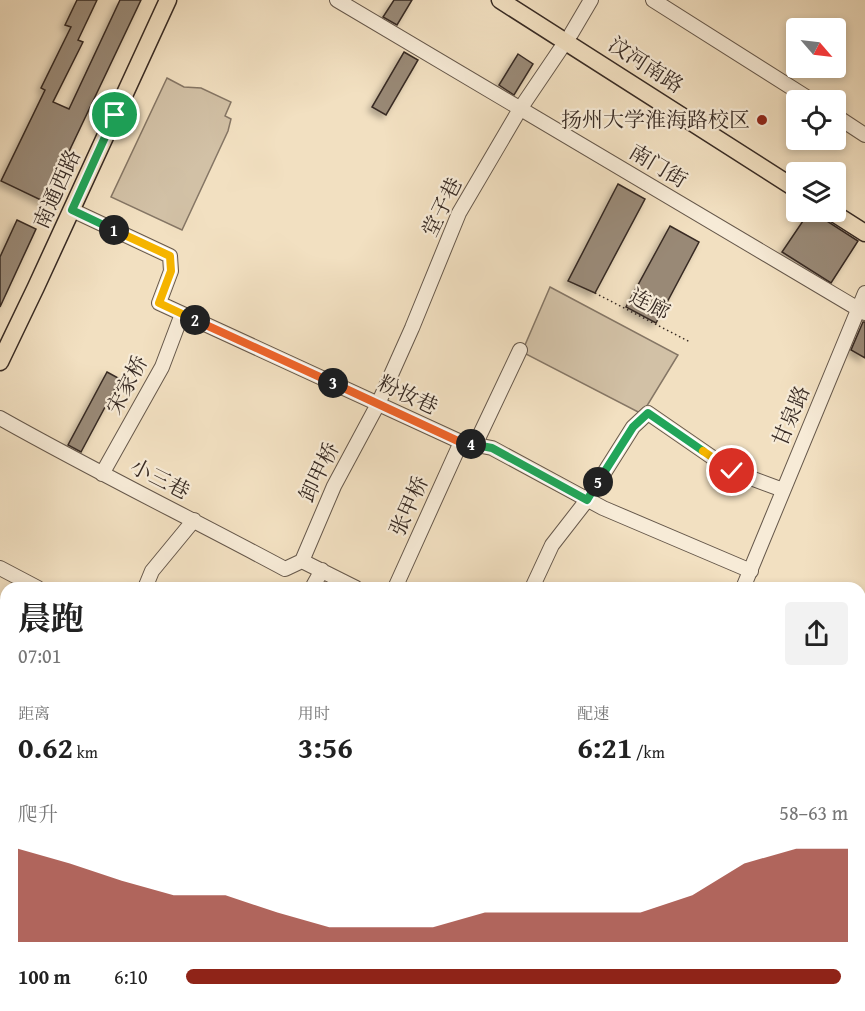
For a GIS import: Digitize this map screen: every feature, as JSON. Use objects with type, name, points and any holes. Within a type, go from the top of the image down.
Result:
[{"type":"main road","name":"南通西路","points":[[0,338],[158,0]]},
{"type":"main road","name":"南通西路","points":[[0,362],[168,0]]},
{"type":"main road","name":"汶河南路","points":[[500,0],[569,38],[786,171]]},
{"type":"main road","name":"汶河南路","points":[[517,0],[569,38],[786,182]]},
{"type":"main road","points":[[846,208],[865,220]]},
{"type":"main road","points":[[846,221],[865,233]]},
{"type":"street","name":"南门街","points":[[337,0],[862,311]]},
{"type":"street","name":"堂子巷","points":[[378,404],[459,213],[520,109],[569,38],[591,0]]},
{"type":"street","points":[[653,0],[795,90]]},
{"type":"street","points":[[846,123],[865,135]]},
{"type":"street","name":"粉妆巷","points":[[72,210],[170,256],[171,271],[159,303],[460,442],[492,448],[603,508],[750,571]]},
{"type":"street","name":"甘泉路","points":[[745,582],[783,490],[862,311],[865,293]]},
{"type":"street","name":"宋家桥","points":[[102,474],[162,367],[182,314]]},
{"type":"street","points":[[475,445],[520,350]]},
{"type":"street","name":"卸甲桥","points":[[302,561],[334,486],[378,404]]},
{"type":"street","points":[[535,582],[552,545],[587,500],[633,427],[648,413],[732,471],[783,490]]},
{"type":"street","name":"小三巷","points":[[0,418],[285,569],[302,561]]},
{"type":"street","name":"张甲桥","points":[[398,582],[460,442]]},
{"type":"street","points":[[147,582],[152,571],[194,520]]},
{"type":"street","points":[[302,561],[345,582]]},
{"type":"street","points":[[0,568],[27,582]]},
{"type":"street","points":[[315,582],[322,570]]},
{"type":"path","name":"连廊","points":[[596,293],[690,342]]},
{"type":"shaded area","points":[[167,78],[184,87],[201,88],[231,102],[225,116],[231,119],[228,131],[182,230],[111,197]]},
{"type":"shaded area","points":[[550,287],[678,355],[642,414],[522,352]]},
{"type":"building","points":[[77,0],[97,0],[78,40],[83,42],[53,102],[69,109],[120,0],[141,0],[45,202],[1,181],[45,90],[41,88],[71,27],[65,25]]},
{"type":"building","points":[[394,0],[412,0],[397,25],[383,17]]},
{"type":"building","points":[[404,52],[418,60],[386,115],[372,107]]},
{"type":"building","points":[[518,54],[533,64],[514,95],[499,85]]},
{"type":"building","points":[[618,184],[645,199],[595,293],[568,281]]},
{"type":"building","points":[[17,220],[36,229],[0,307],[0,257]]},
{"type":"building","points":[[802,222],[829,222],[858,241],[831,283],[782,252]]},
{"type":"building","points":[[670,226],[699,242],[656,323],[626,307]]},
{"type":"building","points":[[865,322],[865,358],[851,350]]},
{"type":"building","points":[[107,372],[120,379],[81,452],[68,445]]},
{"type":"place","name":"扬州大学淮海路校区","points":[[762,120]]},
{"type":"route","points":[[115,115],[72,210],[170,256],[171,271],[159,303],[460,442],[492,448],[587,500],[633,427],[648,413],[732,471]]}]
